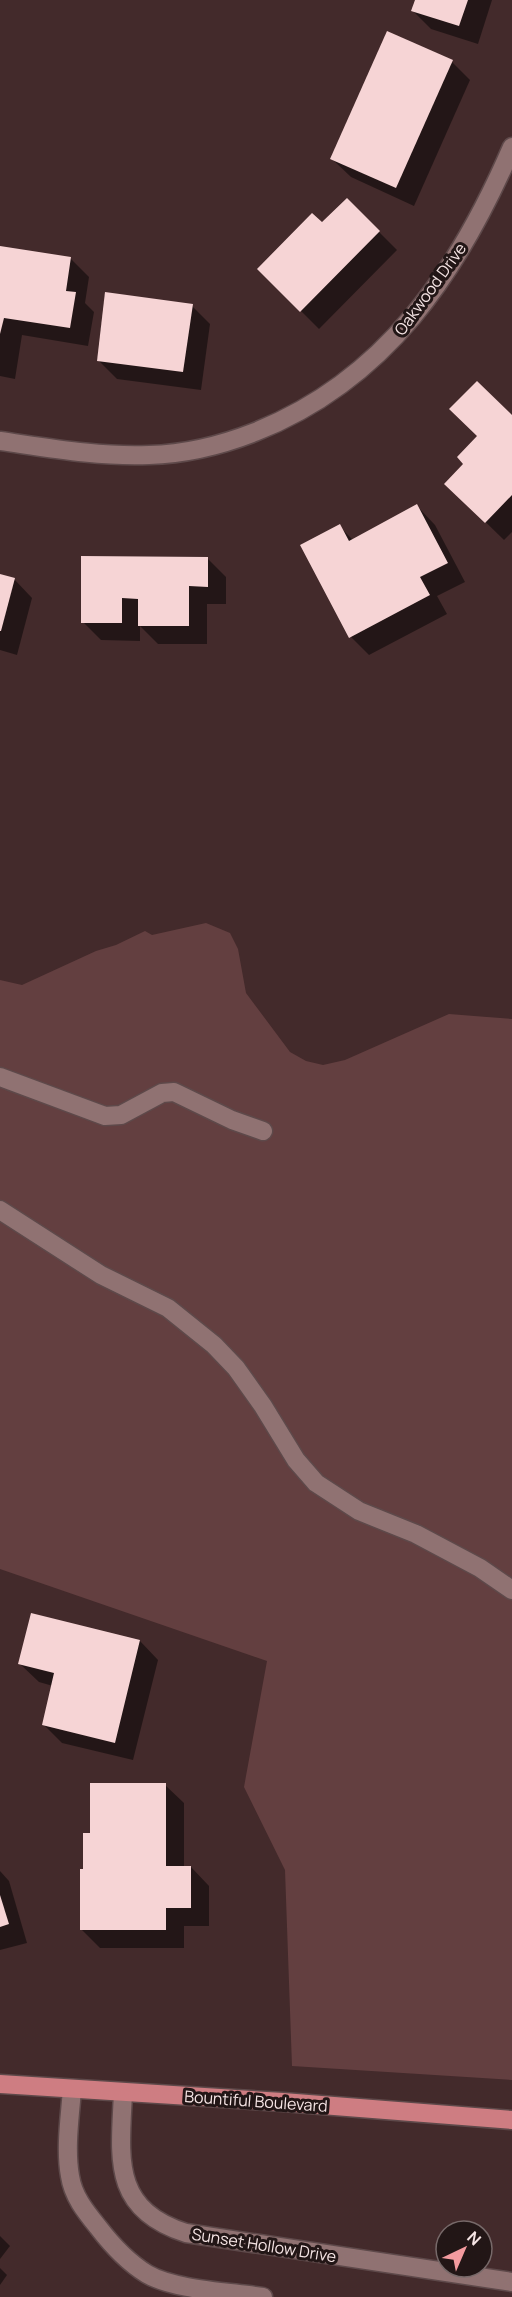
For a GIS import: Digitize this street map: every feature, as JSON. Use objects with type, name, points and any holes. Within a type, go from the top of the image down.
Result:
[{"type":"main road","name":"Bountiful Boulevard","points":[[0,2084],[283,2102],[512,2120]]},
{"type":"street","name":"Oakwood Drive","points":[[0,441],[108,456],[151,455],[192,450],[234,440],[315,404],[386,347],[413,317],[463,244],[485,205],[512,147]]},
{"type":"street","points":[[0,1077],[105,1116],[121,1115],[162,1093],[174,1092],[232,1120],[263,1131]]},
{"type":"street","points":[[0,1210],[101,1275],[168,1308],[214,1345],[236,1368],[263,1406],[296,1460],[316,1484],[359,1511],[416,1534],[480,1568],[512,1590]]},
{"type":"street","points":[[72,2089],[68,2147],[70,2177],[76,2196],[118,2250],[148,2275],[166,2282],[263,2297]]},
{"type":"street","name":"Sunset Hollow Drive","points":[[123,2093],[122,2169],[132,2195],[152,2217],[163,2225],[186,2234],[512,2282]]},
{"type":"shaded area","points":[[206,923],[230,933],[238,949],[246,993],[290,1052],[306,1061],[323,1065],[345,1060],[449,1014],[512,1019],[512,2080],[292,2066],[285,1870],[244,1787],[267,1661],[0,1569],[0,980],[22,985],[145,931],[152,935]]},
{"type":"building","points":[[415,0],[468,0],[459,26],[411,11]]},
{"type":"building","points":[[387,31],[453,60],[396,188],[330,159]]},
{"type":"building","points":[[347,198],[380,231],[300,312],[257,269],[312,213],[322,222]]},
{"type":"building","points":[[0,246],[71,257],[66,291],[76,292],[70,328],[4,318],[0,334]]},
{"type":"building","points":[[105,292],[193,304],[183,372],[97,361]]},
{"type":"building","points":[[477,381],[512,415],[512,495],[485,523],[444,484],[463,464],[457,457],[477,436],[449,409]]},
{"type":"building","points":[[417,504],[448,563],[420,577],[430,595],[349,638],[300,545],[340,524],[349,541]]},
{"type":"building","points":[[81,556],[208,557],[208,587],[189,586],[189,626],[138,626],[138,599],[122,598],[122,623],[81,623]]},
{"type":"building","points":[[0,574],[15,578],[1,631],[0,631]]},
{"type":"building","points":[[31,1613],[140,1640],[115,1743],[42,1725],[54,1673],[18,1664]]},
{"type":"building","points":[[90,1783],[166,1783],[166,1866],[191,1866],[191,1908],[166,1908],[166,1930],[80,1930],[80,1869],[83,1869],[83,1833],[90,1833]]},
{"type":"building","points":[[0,1895],[9,1924],[0,1927]]}]
